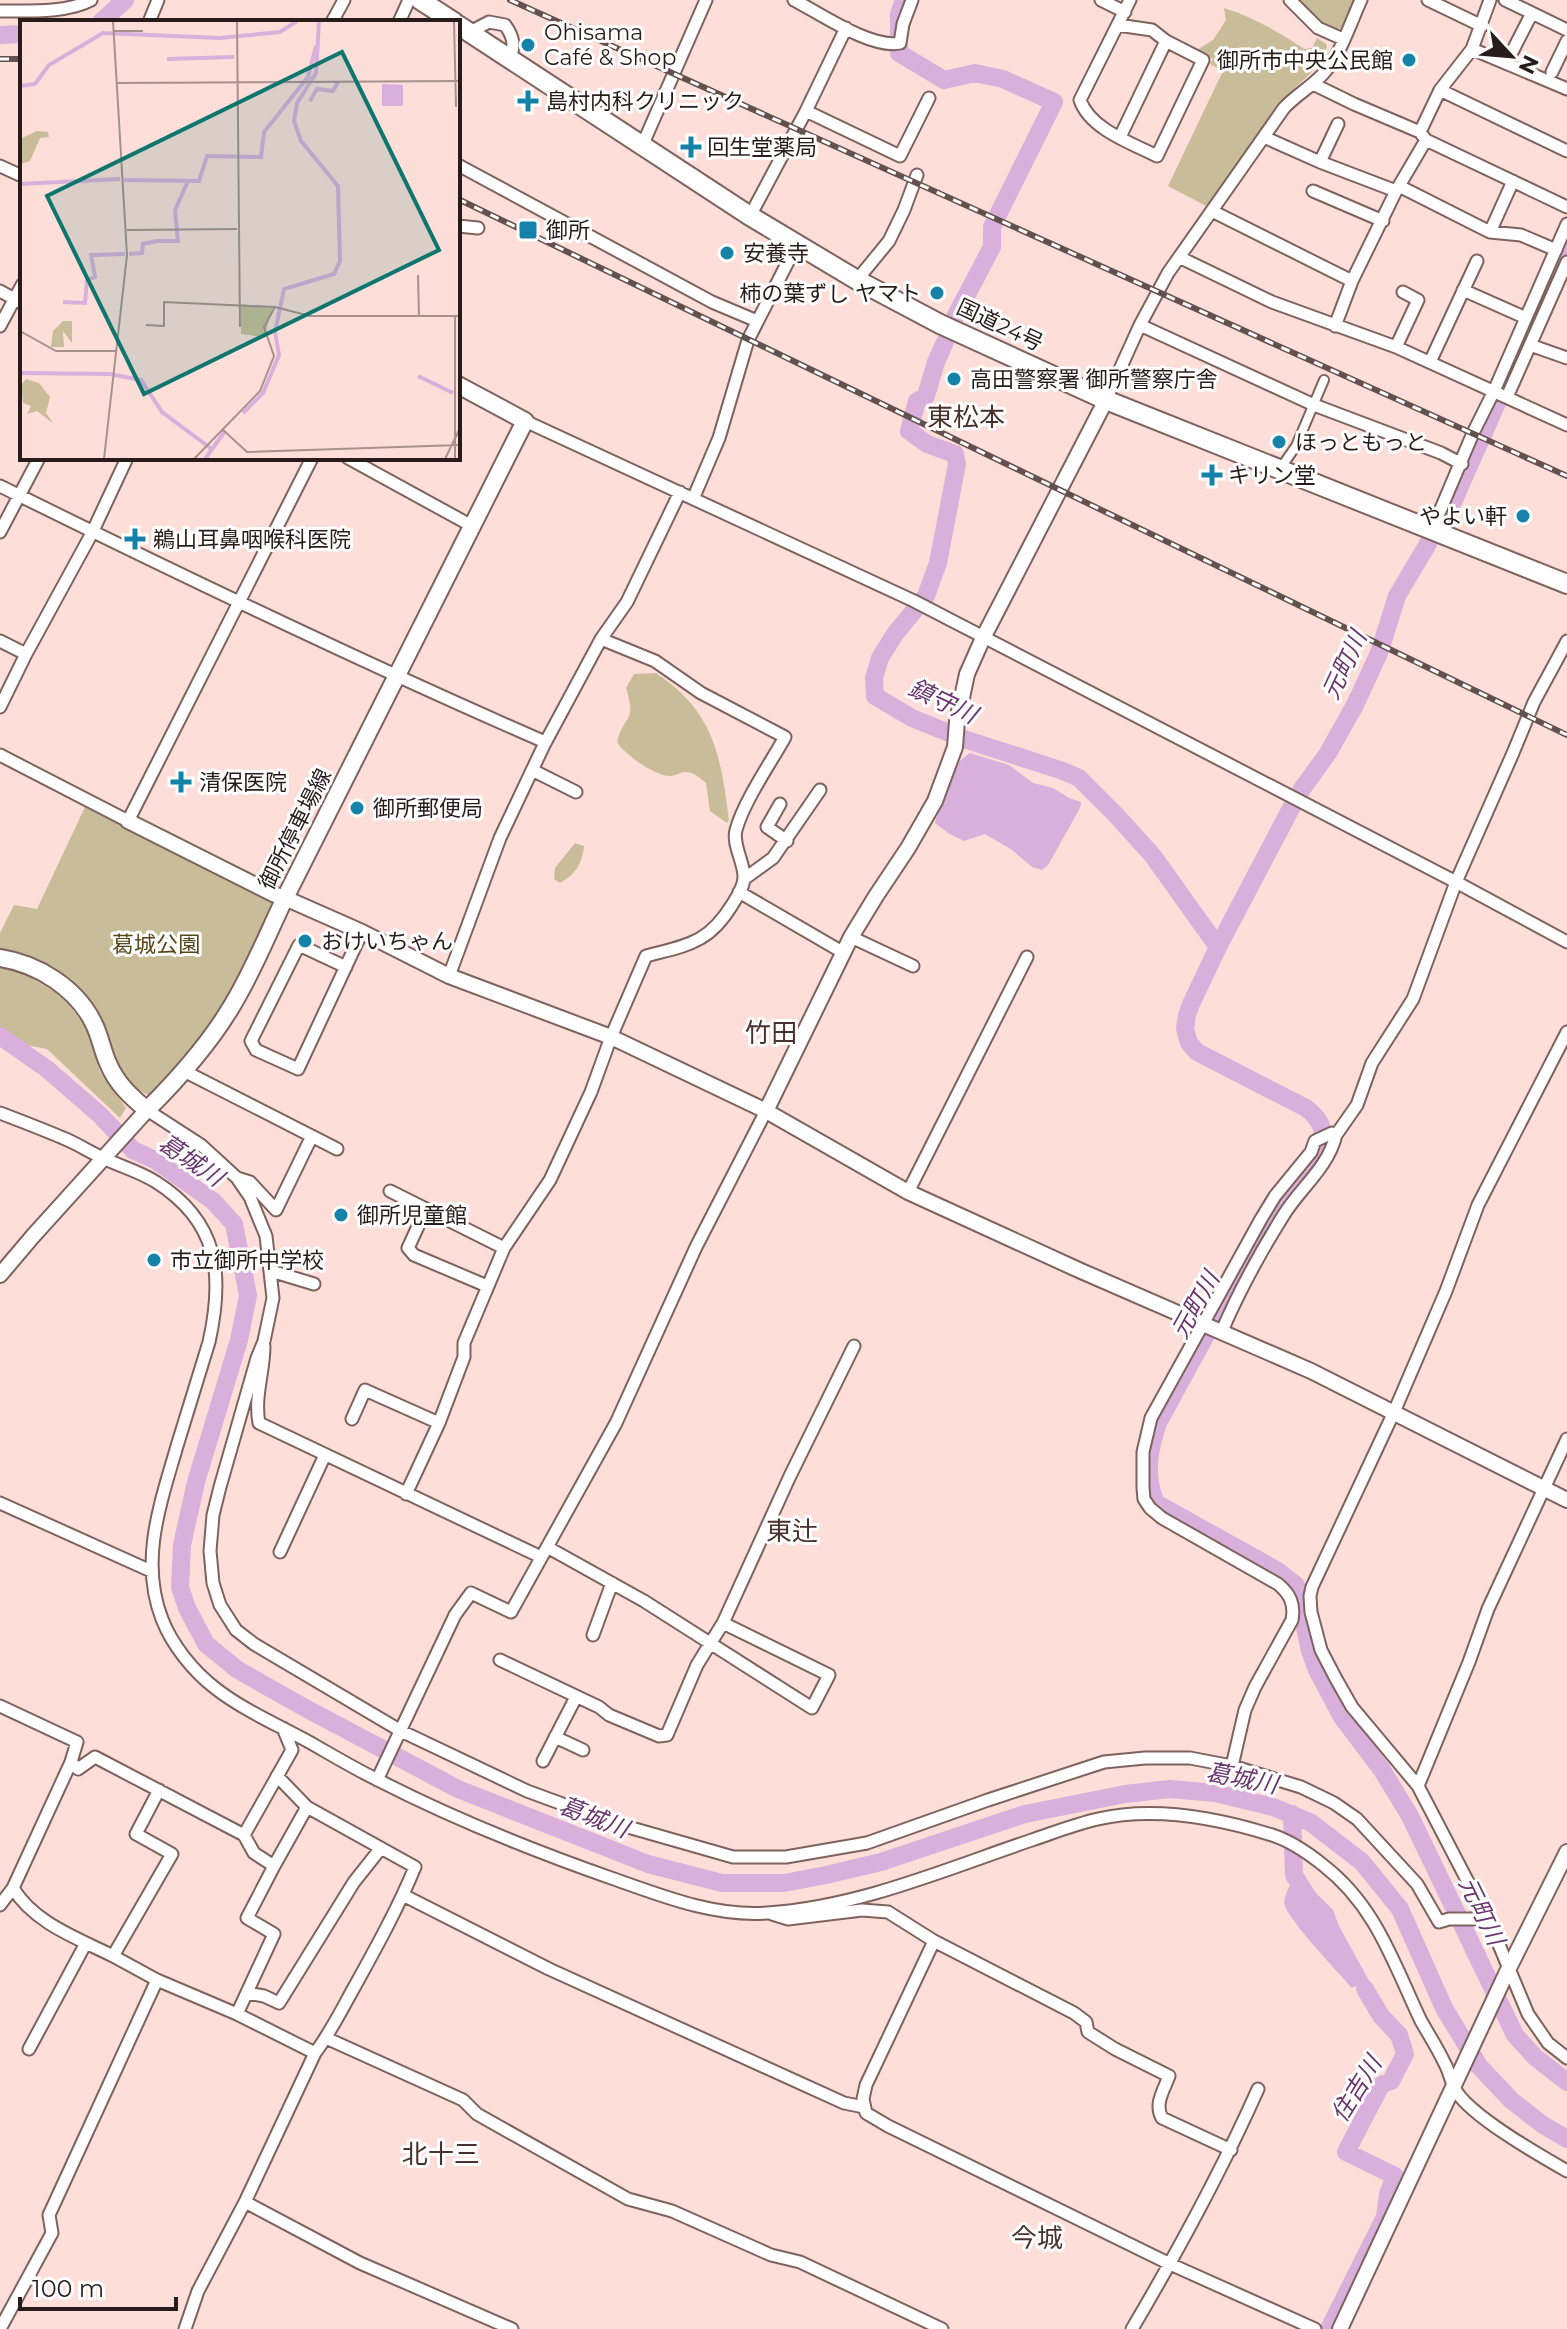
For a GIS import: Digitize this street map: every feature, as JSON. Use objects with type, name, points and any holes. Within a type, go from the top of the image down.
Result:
[{"type":"highway","name":"国道24号","points":[[420,0],[454,19]]},
{"type":"highway","name":"国道24号","points":[[460,23],[509,59],[750,216],[857,280],[940,324],[1106,400],[1567,584]]},
{"type":"main road","points":[[460,386],[525,421]]},
{"type":"main road","name":"御所停車場線","points":[[143,1114],[184,1071],[230,1009],[525,421]]},
{"type":"main road","points":[[0,958],[21,963],[57,981],[82,1003],[94,1024],[108,1066],[143,1114]]},
{"type":"street","points":[[0,11],[39,11],[91,0]]},
{"type":"street","points":[[150,20],[158,0]]},
{"type":"street","points":[[333,20],[344,0]]},
{"type":"street","points":[[400,20],[409,0]]},
{"type":"street","points":[[642,146],[706,0]]},
{"type":"street","points":[[794,0],[875,42],[892,45],[900,43],[912,0]]},
{"type":"street","points":[[1101,0],[1125,12]]},
{"type":"street","points":[[1118,25],[1152,30],[1203,60],[1157,156],[1107,130],[1084,110],[1080,100],[1130,0]]},
{"type":"street","points":[[1290,0],[1318,28],[1343,39]]},
{"type":"street","points":[[379,1778],[455,1615],[471,1593],[511,1612],[616,1423],[696,1247],[851,937],[935,801],[955,747],[967,674],[1106,400],[1157,291],[1296,94],[1324,73],[1361,0]]},
{"type":"street","points":[[1428,0],[1482,26]]},
{"type":"street","points":[[1335,326],[1352,281],[1423,136],[1440,90],[1472,49],[1490,0]]},
{"type":"street","points":[[1505,0],[1567,30]]},
{"type":"street","points":[[1512,52],[1532,13]]},
{"type":"street","points":[[750,216],[846,28]]},
{"type":"street","points":[[1120,137],[1166,41]]},
{"type":"street","points":[[1552,72],[1567,41]]},
{"type":"street","points":[[1472,49],[1567,89]]},
{"type":"street","points":[[1313,84],[1567,207]]},
{"type":"street","points":[[1440,90],[1567,151]]},
{"type":"street","points":[[806,111],[900,156],[929,98]]},
{"type":"street","points":[[1320,162],[1338,124]]},
{"type":"street","points":[[1264,137],[1320,162],[1397,189],[1490,232],[1521,235],[1556,250]]},
{"type":"street","points":[[0,166],[20,175]]},
{"type":"street","points":[[460,166],[712,302],[757,321]]},
{"type":"street","points":[[857,280],[889,241],[917,175]]},
{"type":"street","points":[[1490,232],[1513,181]]},
{"type":"street","points":[[1313,191],[1383,221]]},
{"type":"street","points":[[1212,211],[1352,281]]},
{"type":"street","points":[[1432,530],[1567,224]]},
{"type":"street","points":[[460,226],[478,228]]},
{"type":"street","points":[[693,499],[719,438],[748,340],[797,244]]},
{"type":"street","points":[[1179,257],[1272,302],[1396,347],[1567,425]]},
{"type":"street","points":[[1430,362],[1477,261]]},
{"type":"street","points":[[1507,397],[1566,269]]},
{"type":"street","points":[[1463,290],[1526,318]]},
{"type":"street","points":[[0,291],[18,301],[0,326]]},
{"type":"street","points":[[1396,347],[1418,300],[1403,292]]},
{"type":"street","points":[[1140,325],[1314,405],[1441,453],[1462,464]]},
{"type":"street","points":[[1530,345],[1567,358]]},
{"type":"street","points":[[1279,469],[1296,446],[1324,380]]},
{"type":"street","points":[[525,421],[920,604],[1567,942]]},
{"type":"street","points":[[0,532],[38,460]]},
{"type":"street","points":[[0,707],[92,533],[126,460]]},
{"type":"street","points":[[128,821],[311,460]]},
{"type":"street","points":[[352,460],[472,526]]},
{"type":"street","points":[[0,486],[395,677],[545,742]]},
{"type":"street","points":[[449,976],[500,838],[545,742],[601,639],[627,602],[680,492]]},
{"type":"street","points":[[406,1494],[439,1423],[464,1357],[464,1343],[487,1286],[504,1248],[550,1180],[591,1092],[646,956],[694,943],[706,936],[722,922],[739,892],[744,879],[735,833],[742,814],[785,737],[701,693],[655,661],[601,639]]},
{"type":"street","points":[[0,641],[26,654]]},
{"type":"street","points":[[1232,1766],[1250,1699],[1294,1619],[1292,1600],[1286,1591],[1150,1508],[1144,1499],[1142,1470],[1151,1418],[1275,1196],[1311,1152],[1315,1141],[1334,1134],[1357,1105],[1372,1063],[1413,999],[1456,882],[1534,702],[1567,641]]},
{"type":"street","points":[[0,755],[273,894],[362,932],[449,976],[611,1037],[766,1111],[908,1192],[1311,1371],[1567,1500]]},
{"type":"street","points":[[532,770],[576,792]]},
{"type":"street","points":[[744,879],[773,858],[820,790]]},
{"type":"street","points":[[780,804],[767,827],[787,841]]},
{"type":"street","points":[[739,892],[844,953]]},
{"type":"street","points":[[346,967],[299,945],[251,1041],[256,1050],[298,1069],[346,967],[362,932]]},
{"type":"street","points":[[851,937],[913,966]]},
{"type":"street","points":[[908,1192],[1027,957]]},
{"type":"street","points":[[1567,1032],[1478,1205],[1446,1291],[1310,1596],[1311,1613],[1321,1650],[1352,1707],[1418,1786],[1528,2014],[1548,2043],[1567,2058]]},
{"type":"street","points":[[184,1071],[337,1149]]},
{"type":"street","points":[[0,1113],[106,1154],[155,1182],[196,1216],[214,1255],[217,1282],[215,1314],[156,1520],[151,1571],[156,1599],[171,1639],[214,1687],[320,1748],[488,1831],[667,1898],[709,1908],[768,1913],[788,1919],[862,1910],[888,1912],[934,1941],[1074,2013],[1086,2022],[1088,2032],[1169,2076],[1159,2103],[1158,2111],[1162,2118],[1231,2150]]},
{"type":"street","points":[[0,1275],[143,1114],[201,1145],[237,1178],[250,1197],[266,1236],[273,1298],[264,1341],[213,1515],[210,1566],[220,1605],[236,1630],[254,1644],[400,1733],[527,1791],[614,1823],[733,1857],[786,1857],[867,1843],[1104,1762],[1190,1758],[1275,1778],[1334,1803],[1357,1819],[1417,1884],[1439,1922],[1481,1919]]},
{"type":"street","points":[[1222,1331],[1276,1227],[1333,1150],[1334,1134]]},
{"type":"street","points":[[237,1178],[250,1182],[276,1210],[312,1136]]},
{"type":"street","points":[[390,1191],[504,1248]]},
{"type":"street","points":[[426,1209],[408,1248],[414,1255],[487,1286]]},
{"type":"street","points":[[271,1271],[314,1284]]},
{"type":"street","points":[[264,1341],[264,1362],[256,1408],[259,1423],[406,1494],[612,1583],[812,1708],[829,1675],[723,1623]]},
{"type":"street","points":[[500,1660],[599,1707],[609,1715],[659,1736],[667,1735],[697,1665],[723,1623],[854,1346]]},
{"type":"street","points":[[352,1419],[365,1390],[439,1423]]},
{"type":"street","points":[[1418,1786],[1488,1609],[1567,1439]]},
{"type":"street","points":[[280,1552],[325,1455]]},
{"type":"street","points":[[0,1503],[151,1571]]},
{"type":"street","points":[[593,1635],[612,1583]]},
{"type":"street","points":[[1294,1619],[1311,1613]]},
{"type":"street","points":[[543,1761],[576,1697]]},
{"type":"street","points":[[0,1706],[77,1742],[71,1762],[13,1888],[0,1905]]},
{"type":"street","points":[[283,1728],[292,1750]]},
{"type":"street","points":[[555,1737],[583,1750]]},
{"type":"street","points":[[292,1750],[320,1748]]},
{"type":"street","points":[[244,1835],[292,1750]]},
{"type":"street","points":[[71,1762],[78,1769],[95,1757],[244,1835],[254,1853],[274,1866]]},
{"type":"street","points":[[185,2329],[198,2291],[245,2202],[315,2053],[403,1895],[415,1867],[307,1807],[277,1776]]},
{"type":"street","points":[[113,1956],[172,1854],[136,1834],[159,1790]]},
{"type":"street","points":[[237,2014],[274,1934],[247,1918],[307,1807]]},
{"type":"street","points":[[768,1913],[841,1901],[904,1885],[1099,1818],[1143,1814],[1187,1816],[1227,1822],[1281,1838],[1310,1855],[1354,1892],[1402,1976],[1421,2020],[1465,2103],[1509,2136],[1567,2171]]},
{"type":"street","points":[[247,1993],[279,2003],[354,1882],[381,1848]]},
{"type":"street","points":[[1340,2329],[1507,1972],[1567,1852]]},
{"type":"street","points":[[13,1888],[22,1903],[43,1920],[157,1980],[237,2014],[315,2053]]},
{"type":"street","points":[[403,1895],[549,1969],[844,2103],[864,2107]]},
{"type":"street","points":[[934,1941],[866,2085],[864,2107],[872,2118],[1170,2264],[1315,2329]]},
{"type":"street","points":[[29,2049],[86,1943]]},
{"type":"street","points":[[0,2329],[52,2233],[49,2215],[157,1980]]},
{"type":"street","points":[[326,2038],[463,2100],[477,2114],[628,2199],[672,2211],[771,2255],[800,2262],[938,2328]]},
{"type":"street","points":[[1132,2329],[1231,2150],[1258,2089]]},
{"type":"street","points":[[245,2202],[360,2263],[512,2329]]},
{"type":"green space","points":[[1298,0],[1356,0],[1344,26],[1335,31],[1319,22]]},
{"type":"green space","points":[[1224,8],[1266,26],[1304,49],[1312,48],[1317,38],[1327,47],[1314,69],[1274,112],[1208,207],[1168,186],[1223,71],[1210,64],[1213,59],[1197,50],[1213,40],[1226,20]]},
{"type":"green space","points":[[656,673],[676,688],[703,720],[718,755],[727,823],[710,811],[706,783],[693,773],[671,776],[657,773],[633,758],[617,742],[630,713],[626,688],[634,674]]},
{"type":"green space","name":"葛城公園","points":[[85,807],[273,903],[226,1006],[172,1077],[150,1096],[134,1088],[119,1071],[95,1010],[0,952],[0,933],[14,905],[37,909]]},
{"type":"green space","points":[[575,843],[584,846],[582,858],[574,872],[560,883],[554,879],[555,868]]},
{"type":"green space","points":[[0,968],[17,970],[63,996],[86,1028],[100,1072],[126,1108],[120,1118],[47,1049],[26,1045],[0,1032]]},
{"type":"shaded area","points":[[970,753],[1009,765],[1033,783],[1053,788],[1081,802],[1048,865],[1042,870],[1032,867],[1012,850],[985,834],[964,841],[935,823],[960,761]]},
{"type":"shaded area","points":[[1294,1878],[1314,1891],[1333,1910],[1383,2006],[1377,2009],[1356,1986],[1352,1988],[1286,1909],[1284,1902]]},
{"type":"waterway","points":[[103,20],[125,0]]},
{"type":"waterway","name":"鎮守川","points":[[904,0],[899,14],[899,53],[944,80],[975,73],[1003,79],[1054,102],[992,227],[992,247],[955,317]]},
{"type":"waterway","points":[[0,35],[20,34]]},
{"type":"waterway","name":"元町川","points":[[1446,518],[1567,245]]},
{"type":"waterway","name":"鎮守川","points":[[945,342],[926,396],[917,401],[909,431],[927,444],[955,454],[957,464],[938,563],[926,596],[880,658],[874,678],[875,696],[912,718],[964,739],[1079,778],[1153,856],[1218,947]]},
{"type":"waterway","name":"元町川","points":[[1429,542],[1397,596],[1379,653],[1355,705],[1289,812],[1218,947],[1187,1015],[1185,1029],[1189,1043],[1197,1052],[1306,1108],[1317,1119],[1322,1142],[1311,1165],[1284,1196],[1267,1223],[1158,1423],[1150,1453],[1149,1473],[1156,1503],[1278,1571],[1296,1585],[1317,1670],[1342,1717],[1382,1770],[1410,1816],[1515,2035],[1536,2058],[1567,2082]]},
{"type":"waterway","name":"葛城川","points":[[0,1036],[47,1069],[100,1115],[133,1150],[155,1160],[213,1201],[234,1224],[248,1295],[239,1340],[196,1482],[182,1545],[180,1587],[206,1644],[238,1670],[458,1789],[648,1864],[722,1883],[784,1883],[826,1875],[881,1862],[1025,1814],[1125,1794],[1170,1789],[1215,1793],[1273,1807],[1310,1822],[1362,1862],[1400,1909],[1444,2008],[1479,2066],[1511,2100],[1567,2139]]},
{"type":"waterway","name":"住吉川","points":[[1292,1814],[1294,1875],[1309,1899]]},
{"type":"waterway","name":"住吉川","points":[[1329,2329],[1385,2217],[1388,2194],[1395,2176],[1346,2152],[1381,2085],[1391,2081],[1405,2054],[1399,2035],[1381,2016],[1365,1989]]},
{"type":"railway","points":[[510,0],[1567,476]]},
{"type":"railway","points":[[0,59],[20,59]]},
{"type":"railway","points":[[460,200],[1567,735]]},
{"type":"place","name":"Ohisama Café & Shop","points":[[528,45]]},
{"type":"place","name":"御所市中央公民館","points":[[1409,60]]},
{"type":"place","name":"島村内科クリニック","points":[[528,101]]},
{"type":"place","name":"回生堂薬局","points":[[691,147]]},
{"type":"place","name":"御所","points":[[528,230]]},
{"type":"place","name":"安養寺","points":[[727,253]]},
{"type":"place","name":"柿の葉ずし ヤマト","points":[[937,293]]},
{"type":"place","name":"高田警察署 御所警察庁舎","points":[[954,379]]},
{"type":"place","name":"ほっともっと","points":[[1279,442]]},
{"type":"place","name":"キリン堂","points":[[1212,475]]},
{"type":"place","name":"やよい軒","points":[[1523,516]]},
{"type":"place","name":"鵜山耳鼻咽喉科医院","points":[[135,539]]},
{"type":"place","name":"清保医院","points":[[181,782]]},
{"type":"place","name":"御所郵便局","points":[[357,808]]},
{"type":"place","name":"おけいちゃん","points":[[305,941]]},
{"type":"place","name":"御所児童館","points":[[341,1215]]},
{"type":"place","name":"市立御所中学校","points":[[154,1260]]},
{"type":"district","name":"東松本","points":[[966,417]]},
{"type":"district","name":"竹田","points":[[771,1033]]},
{"type":"district","name":"東辻","points":[[792,1531]]},
{"type":"district","name":"北十三","points":[[441,2154]]},
{"type":"district","name":"今城","points":[[1037,2238]]}]
